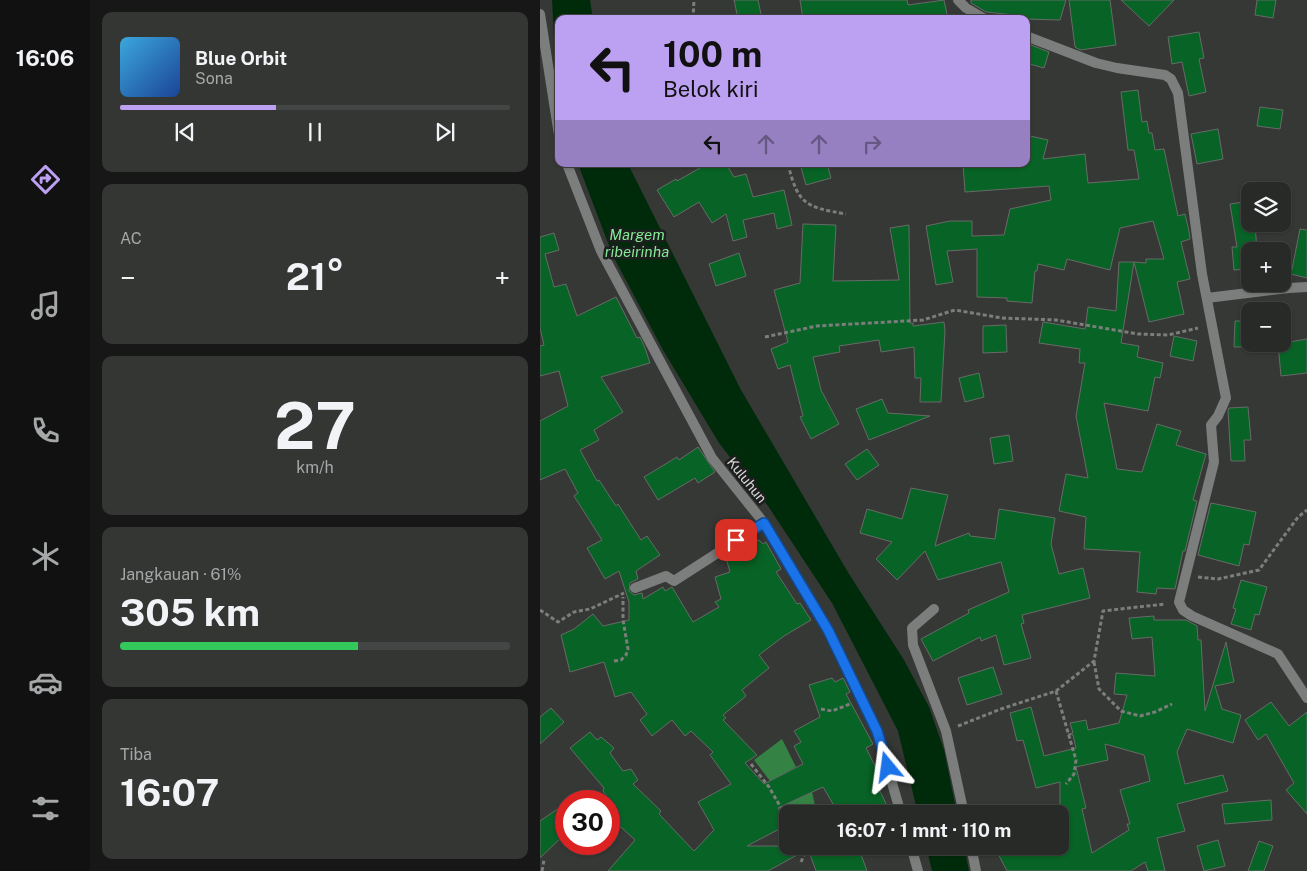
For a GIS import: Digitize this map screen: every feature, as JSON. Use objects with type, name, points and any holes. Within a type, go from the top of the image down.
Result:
[{"type":"street","points":[[958,0],[966,8],[979,15]]},
{"type":"street","points":[[540,14],[555,110]]},
{"type":"street","points":[[1030,38],[1096,63],[1165,75],[1171,79],[1178,93],[1211,326],[1226,398],[1218,416],[1211,425],[1214,462],[1179,602],[1183,610],[1192,616],[1278,654],[1307,698]]},
{"type":"street","name":"Kuluhun","points":[[568,167],[601,252],[712,458],[764,523],[828,630],[877,731],[898,805]]},
{"type":"street","points":[[1207,298],[1307,287]]},
{"type":"street","points":[[635,588],[666,576],[674,581],[764,523]]},
{"type":"street","points":[[934,610],[912,628],[913,645],[946,731],[962,805]]},
{"type":"street","points":[[914,855],[918,871]]},
{"type":"street","points":[[973,855],[976,871]]},
{"type":"path","points":[[693,15],[694,0]]},
{"type":"path","points":[[789,167],[800,196],[806,203],[815,208],[846,214]]},
{"type":"path","points":[[765,337],[817,326],[923,320],[955,310],[1002,318],[1056,320],[1138,334],[1168,335],[1211,326]]},
{"type":"path","points":[[1185,576],[1218,579],[1259,570],[1298,517],[1307,510]]},
{"type":"path","points":[[540,610],[558,622],[574,612],[590,609],[635,588]]},
{"type":"path","points":[[614,662],[621,660],[626,655],[628,649],[623,620],[623,594]]},
{"type":"path","points":[[1172,704],[1155,712],[1140,716],[1121,711],[1099,689],[1094,661],[1103,611],[1179,602]]},
{"type":"path","points":[[946,731],[1001,708],[1056,691],[1094,661]]},
{"type":"path","points":[[1056,691],[1076,760],[1074,774],[1066,784]]},
{"type":"path","points":[[821,709],[832,710],[861,698]]},
{"type":"path","points":[[751,764],[769,787],[779,805]]},
{"type":"path","points":[[801,862],[804,855]]},
{"type":"path","points":[[541,871],[544,860]]},
{"type":"green space","points":[[782,739],[796,767],[770,781],[754,760]]},
{"type":"green space","points":[[812,792],[815,805],[784,805]]},
{"type":"water","points":[[552,0],[590,0],[592,15],[555,15],[555,44]]},
{"type":"water","name":"Margem ribeirinha","points":[[579,167],[630,167],[741,390],[849,574],[904,660],[929,707],[944,750],[955,805],[916,805],[898,731],[832,603],[768,506],[719,443],[663,350],[613,256]]},
{"type":"water","points":[[928,855],[966,855],[969,871],[932,871]]},
{"type":"building","points":[[734,0],[758,0],[761,15],[737,15]]},
{"type":"building","points":[[800,0],[907,0],[908,5],[944,0],[947,15],[802,15]]},
{"type":"building","points":[[971,0],[1066,0],[1060,20],[1030,19],[1030,15],[986,12],[971,3]]},
{"type":"building","points":[[1069,0],[1110,0],[1116,45],[1080,50],[1075,47]]},
{"type":"building","points":[[1121,0],[1174,0],[1149,26]]},
{"type":"building","points":[[1257,0],[1276,0],[1273,18],[1255,15]]},
{"type":"building","points":[[1199,32],[1204,58],[1199,59],[1206,92],[1189,96],[1182,62],[1172,64],[1168,37]]},
{"type":"building","points":[[1030,45],[1049,52],[1044,68],[1030,64]]},
{"type":"building","points":[[1138,90],[1142,122],[1147,121],[1149,133],[1152,133],[1155,150],[1164,149],[1178,216],[1185,214],[1190,239],[1181,242],[1190,279],[1177,282],[1184,314],[1149,322],[1134,262],[1146,263],[1146,259],[1164,259],[1153,221],[1120,228],[1110,270],[1067,259],[1064,270],[1038,264],[1037,271],[1035,271],[1032,303],[1007,301],[1007,298],[977,297],[977,249],[947,251],[953,282],[936,285],[926,226],[950,221],[972,221],[972,236],[1004,235],[1010,209],[1051,200],[1049,186],[965,192],[963,167],[1030,167],[1030,136],[1048,140],[1043,159],[1085,154],[1088,183],[1139,179],[1134,150],[1128,150],[1121,92]]},
{"type":"building","points":[[1260,107],[1283,110],[1280,129],[1257,126]]},
{"type":"building","points":[[1218,129],[1223,159],[1197,164],[1191,134]]},
{"type":"building","points":[[702,167],[728,167],[734,177],[746,174],[753,197],[784,190],[792,225],[777,229],[774,213],[743,220],[747,237],[733,241],[726,214],[712,223],[699,202],[674,217],[657,190],[676,179],[677,181]]},
{"type":"building","points":[[801,167],[828,167],[831,178],[806,185]]},
{"type":"building","points":[[1241,202],[1241,232],[1256,232],[1256,242],[1241,242],[1241,270],[1234,270],[1232,247],[1237,247],[1230,204]]},
{"type":"building","points":[[803,224],[836,225],[833,281],[899,280],[890,228],[909,225],[910,323],[913,323],[913,326],[944,322],[941,402],[920,402],[921,378],[915,378],[914,347],[881,352],[879,340],[839,346],[840,352],[813,357],[821,390],[839,424],[811,439],[800,417],[803,416],[790,365],[778,369],[771,349],[788,342],[774,290],[800,283]]},
{"type":"building","points":[[1300,229],[1307,230],[1307,278],[1291,274]]},
{"type":"building","points":[[554,233],[559,250],[545,254],[554,287],[566,284],[577,316],[616,297],[637,338],[640,337],[650,363],[601,377],[623,412],[594,430],[599,440],[580,450],[597,481],[599,480],[616,506],[618,504],[641,540],[647,536],[660,555],[636,571],[638,579],[630,583],[629,591],[634,595],[642,593],[643,599],[663,587],[665,591],[672,587],[693,622],[719,607],[715,602],[721,599],[715,577],[730,572],[726,558],[759,540],[763,544],[766,542],[781,569],[776,572],[797,604],[800,603],[811,620],[784,636],[759,655],[769,668],[742,690],[746,696],[723,715],[726,718],[723,720],[757,755],[745,763],[764,784],[803,764],[794,746],[801,742],[794,731],[820,717],[809,685],[832,678],[835,682],[843,678],[850,692],[846,694],[873,744],[866,748],[885,786],[879,789],[887,805],[834,805],[823,787],[784,805],[779,805],[779,829],[747,846],[779,846],[779,855],[797,855],[768,871],[608,871],[635,840],[620,826],[620,790],[603,790],[604,788],[570,748],[590,732],[597,740],[601,737],[614,748],[610,753],[623,771],[631,769],[638,780],[633,784],[661,811],[659,814],[694,851],[714,830],[698,802],[731,784],[710,755],[713,752],[691,731],[685,736],[672,720],[652,736],[640,720],[647,714],[631,692],[615,697],[604,662],[570,672],[561,635],[574,629],[593,614],[603,626],[629,620],[629,602],[619,571],[605,579],[587,548],[602,540],[574,496],[578,493],[565,469],[540,480],[540,421],[568,406],[559,371],[540,376],[540,346],[544,345],[540,328],[540,237]]},
{"type":"building","points":[[739,253],[746,276],[716,286],[709,264]]},
{"type":"building","points":[[1119,262],[1134,262],[1121,343],[1139,346],[1137,357],[1163,363],[1160,378],[1155,377],[1148,411],[1104,403],[1117,469],[1142,472],[1157,424],[1181,431],[1176,445],[1206,454],[1193,500],[1197,501],[1175,589],[1157,588],[1156,594],[1137,592],[1140,552],[1084,549],[1086,517],[1059,511],[1066,474],[1088,478],[1076,416],[1085,363],[1079,363],[1080,349],[1039,343],[1043,322],[1085,329],[1088,307],[1116,311]]},
{"type":"building","points":[[1235,321],[1241,321],[1241,347],[1234,347]]},
{"type":"building","points":[[1006,325],[1007,352],[983,353],[983,326]]},
{"type":"building","points":[[1174,336],[1197,341],[1193,361],[1170,356]]},
{"type":"building","points":[[1307,339],[1307,373],[1281,376],[1279,352],[1291,352],[1291,342]]},
{"type":"building","points":[[979,373],[984,397],[965,402],[959,378]]},
{"type":"building","points":[[882,399],[888,413],[930,416],[869,440],[856,409]]},
{"type":"building","points":[[1248,407],[1251,440],[1244,440],[1245,461],[1231,461],[1228,411],[1229,408]]},
{"type":"building","points":[[1009,435],[1013,461],[994,464],[990,438]]},
{"type":"building","points":[[698,447],[715,472],[698,483],[695,478],[658,500],[644,477],[677,457],[679,460]]},
{"type":"building","points":[[867,449],[879,465],[857,480],[845,464]]},
{"type":"building","points":[[911,488],[948,495],[935,546],[969,533],[970,536],[995,539],[999,509],[1055,518],[1051,544],[1059,574],[1083,568],[1090,598],[1022,615],[1024,623],[1021,624],[1031,658],[1004,665],[996,635],[981,641],[980,637],[933,661],[921,639],[969,613],[968,610],[1009,592],[1001,562],[938,580],[925,551],[897,580],[876,559],[892,542],[860,533],[867,509],[902,519]]},
{"type":"building","points":[[1211,503],[1256,512],[1249,545],[1244,544],[1239,566],[1198,555]]},
{"type":"building","points":[[1241,580],[1267,587],[1259,615],[1255,614],[1251,630],[1231,624],[1236,609],[1233,608]]},
{"type":"building","points":[[1154,616],[1154,620],[1186,620],[1197,626],[1198,640],[1201,640],[1205,711],[1226,642],[1234,682],[1215,686],[1222,709],[1241,715],[1233,743],[1187,729],[1177,752],[1185,784],[1223,775],[1228,791],[1177,804],[1185,831],[1157,838],[1165,871],[1148,871],[1145,862],[1131,871],[1007,871],[999,855],[1069,855],[1069,805],[1060,805],[1060,782],[1036,788],[1023,740],[1017,741],[1010,713],[1031,707],[1044,756],[1076,748],[1073,735],[1068,734],[1073,733],[1070,723],[1086,720],[1088,730],[1119,723],[1127,695],[1114,694],[1116,673],[1155,676],[1152,637],[1132,639],[1129,618]],"holes":[[[1105,744],[1144,755],[1150,781],[1120,790],[1130,824],[1127,824],[1129,830],[1092,853],[1082,809],[1086,808],[1076,767],[1108,760]]]},
{"type":"building","points":[[993,667],[1002,694],[967,705],[958,678]]},
{"type":"building","points":[[1271,702],[1289,726],[1307,712],[1307,814],[1286,790],[1294,783],[1266,734],[1258,740],[1245,720]]},
{"type":"building","points":[[551,708],[564,722],[540,744],[540,717]]},
{"type":"building","points":[[1271,800],[1272,820],[1225,824],[1222,804]]},
{"type":"building","points":[[555,811],[555,844],[540,858],[540,821]]},
{"type":"building","points":[[1218,840],[1225,866],[1204,871],[1197,846]]},
{"type":"building","points":[[1259,841],[1273,846],[1264,871],[1248,871]]},
{"type":"building","points":[[810,855],[861,855],[867,871],[816,871]]},
{"type":"route","points":[[736,540],[764,523],[828,630],[877,731],[888,767]]}]
